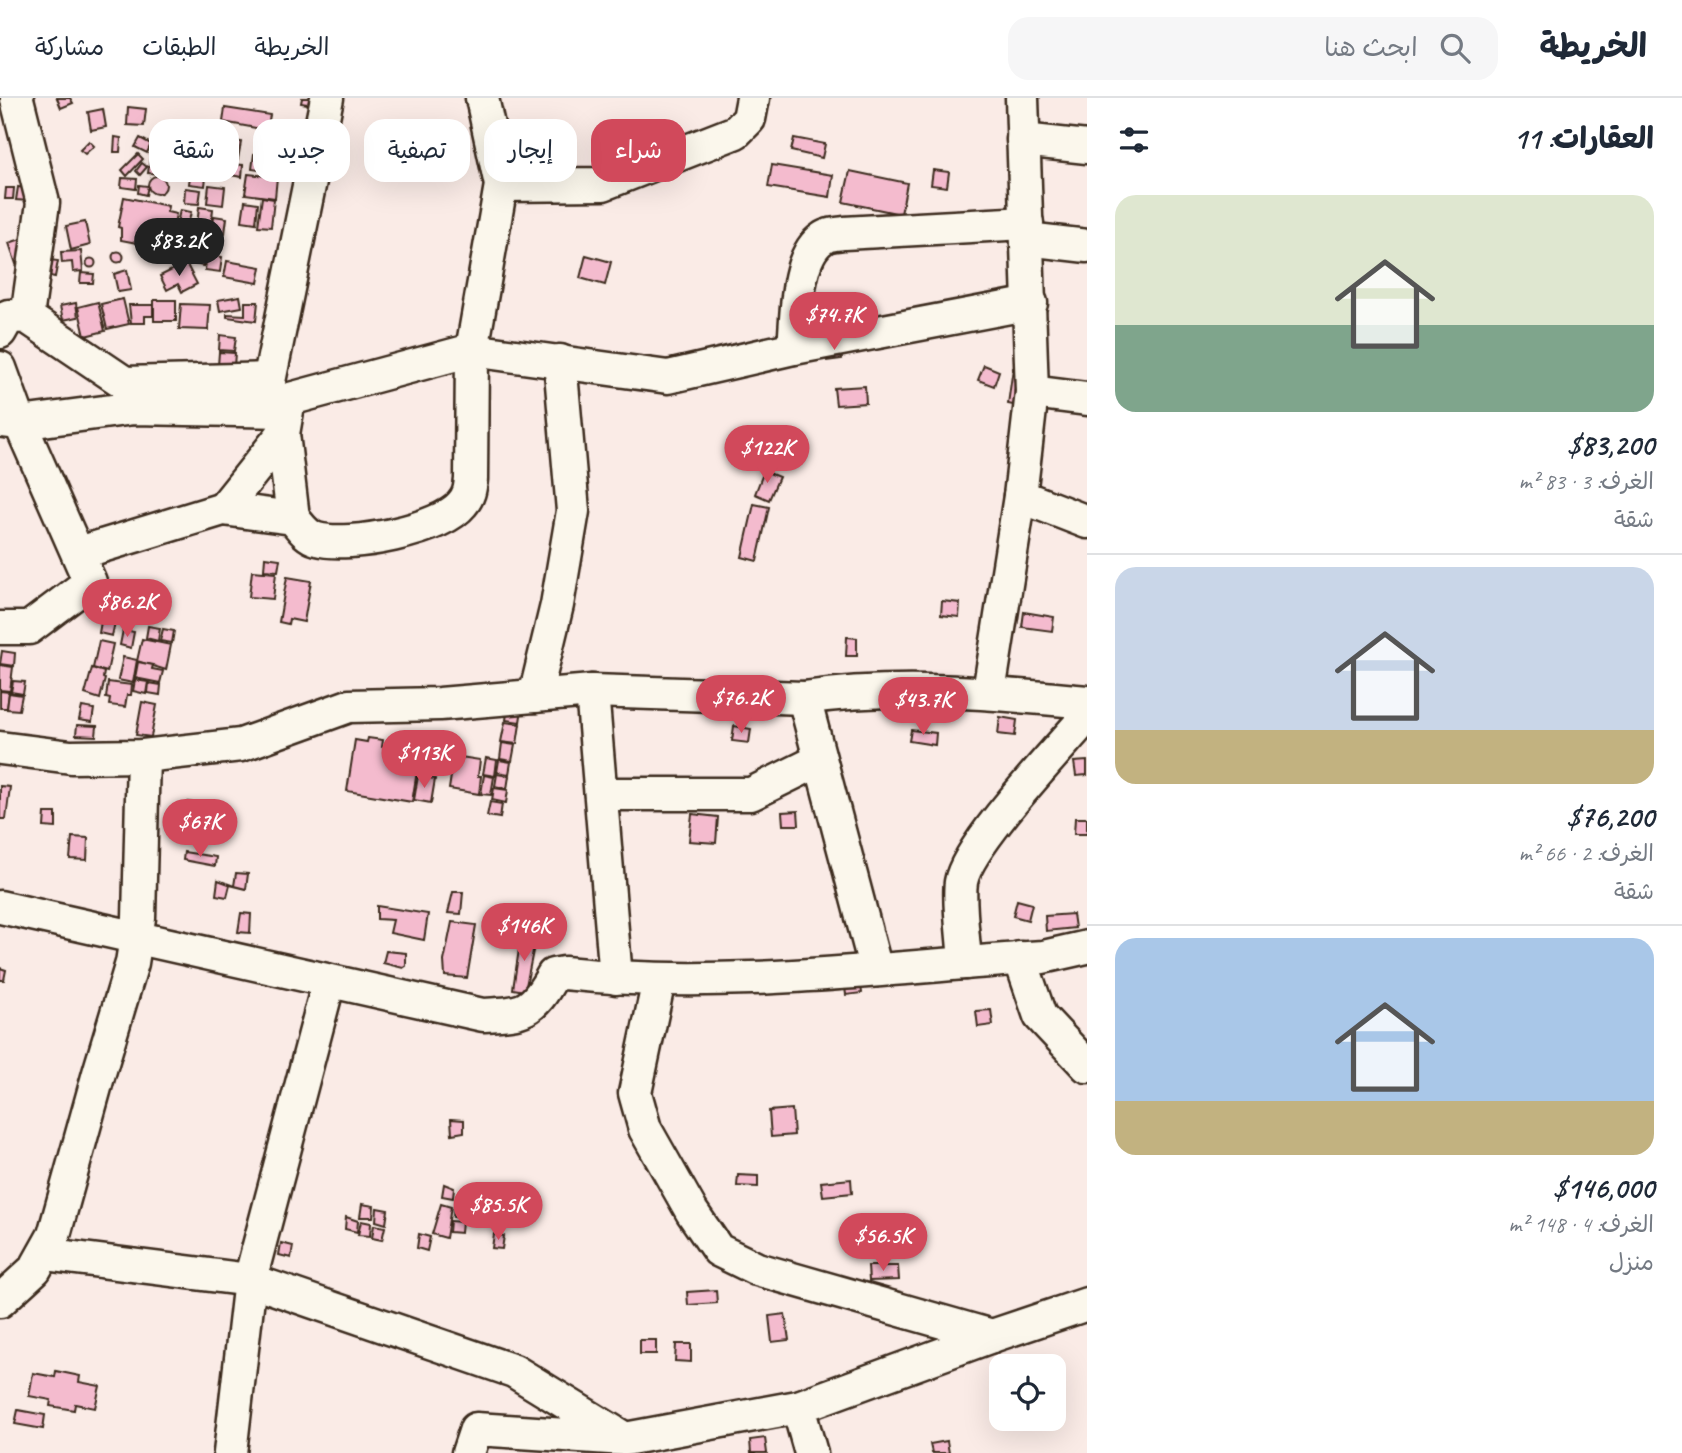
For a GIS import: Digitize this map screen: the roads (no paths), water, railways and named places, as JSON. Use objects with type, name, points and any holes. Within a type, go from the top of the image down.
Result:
[{"type":"street","points":[[0,98],[18,98],[43,203],[27,317]]},
{"type":"street","points":[[327,98],[276,408],[293,518],[308,536],[320,540],[384,538],[426,526],[460,507],[469,494],[472,350],[501,185],[482,98]]},
{"type":"street","points":[[989,692],[1020,496],[1032,392],[1022,98]]},
{"type":"street","points":[[501,185],[603,184],[736,132],[749,119],[749,99]]},
{"type":"street","points":[[1023,140],[1087,147]]},
{"type":"street","points":[[794,348],[802,271],[811,248],[825,236],[844,233],[1027,231],[1087,246]]},
{"type":"street","points":[[10,422],[129,396],[276,408],[472,350],[668,377],[794,348],[1031,303]]},
{"type":"street","points":[[0,332],[9,316],[27,317],[129,396]]},
{"type":"street","points":[[535,696],[557,605],[573,511],[560,361]]},
{"type":"street","points":[[0,368],[10,422],[79,553],[90,582],[29,628],[0,628]]},
{"type":"street","points":[[1032,392],[1087,400]]},
{"type":"street","points":[[223,509],[276,408]]},
{"type":"street","points":[[1020,496],[1087,522]]},
{"type":"street","points":[[79,553],[223,509],[293,518]]},
{"type":"street","points":[[592,691],[616,978]]},
{"type":"street","points":[[0,748],[72,757],[143,756],[241,745],[349,706],[440,704],[592,691],[804,698],[891,691],[989,692],[1087,702]]},
{"type":"street","points":[[804,698],[876,970]]},
{"type":"street","points":[[965,962],[961,883],[965,866],[1024,789],[1087,716]]},
{"type":"street","points":[[0,1301],[35,1269],[54,1235],[132,963],[139,918],[143,756]]},
{"type":"street","points":[[601,794],[751,794],[820,760]]},
{"type":"street","points":[[0,907],[483,1015],[517,1014],[532,1005],[552,975],[564,973],[659,981],[762,978],[1043,957],[1087,947]]},
{"type":"street","points":[[1020,958],[1040,1016],[1087,1066]]},
{"type":"street","points":[[230,1453],[250,1280],[329,981]]},
{"type":"street","points":[[659,981],[635,1093],[645,1129],[692,1212],[718,1250],[757,1269],[992,1336]]},
{"type":"street","points":[[44,1254],[250,1280],[514,1371],[625,1439]]},
{"type":"street","points":[[468,1453],[476,1429],[625,1439],[798,1407],[1087,1304]]},
{"type":"street","points":[[798,1407],[811,1453]]}]
